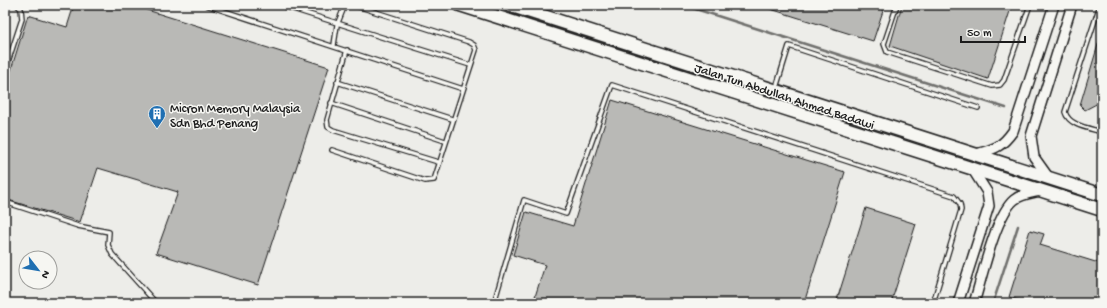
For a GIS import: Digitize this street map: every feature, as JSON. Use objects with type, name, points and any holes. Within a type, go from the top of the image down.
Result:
[{"type":"main road","name":"Jalan Tun Abdullah Ahmad Badawi","points":[[460,5],[1102,210]]},
{"type":"main road","name":"Jalan Tun Abdullah Ahmad Badawi","points":[[509,5],[1102,195]]},
{"type":"street","points":[[974,155],[993,150],[1002,145],[1013,131],[1054,5]]},
{"type":"street","points":[[1049,179],[1034,157],[1031,136],[1072,5]]},
{"type":"street","points":[[958,303],[989,206],[987,192],[973,170]]},
{"type":"street","points":[[974,303],[1003,213],[1022,195],[1040,191]]},
{"type":"lane","points":[[5,71],[22,19],[21,9],[17,5]]},
{"type":"lane","points":[[206,5],[334,45],[463,89]]},
{"type":"lane","points":[[280,5],[337,25],[470,66]]},
{"type":"lane","points":[[334,45],[337,25],[345,5]]},
{"type":"lane","points":[[332,150],[425,181],[434,180],[452,118],[476,50],[474,45],[469,42],[354,5]]},
{"type":"lane","points":[[897,5],[884,44],[887,52],[992,86],[1000,85],[1004,80],[1030,5]]},
{"type":"lane","points":[[1100,5],[1065,112],[1067,118],[1073,123],[1102,132]]},
{"type":"lane","points":[[775,91],[789,46],[978,108]]},
{"type":"lane","points":[[347,50],[331,103],[327,120],[328,127],[333,130],[438,162]]},
{"type":"lane","points":[[337,82],[452,118]]},
{"type":"lane","points":[[494,303],[524,200],[566,214],[612,85],[954,196],[960,204],[961,210],[933,303]]},
{"type":"lane","points":[[331,103],[445,142]]},
{"type":"lane","points":[[5,202],[78,226],[109,232],[108,245],[112,254],[156,303]]},
{"type":"building","name":"Micron Memory Malaysia Sdn Bhd Penang","points":[[74,5],[131,5],[329,67],[258,285],[156,253],[178,192],[98,168],[80,222],[5,199],[5,89],[28,15],[67,27]]},
{"type":"building","points":[[765,5],[885,5],[873,41],[764,7]]},
{"type":"building","points":[[902,5],[1012,5],[988,79],[890,46]]},
{"type":"building","points":[[1100,38],[1102,38],[1102,101],[1085,110],[1080,105]]},
{"type":"building","points":[[612,100],[845,172],[804,303],[533,303],[545,265],[513,255],[526,212],[573,226]]},
{"type":"building","points":[[866,208],[916,224],[891,303],[836,303]]},
{"type":"building","points":[[1030,230],[1044,234],[1040,245],[1102,264],[1102,303],[1028,303],[1009,297]]},
{"type":"waterway","points":[[683,5],[1006,108]]},
{"type":"waterway","points":[[993,303],[1018,226]]},
{"type":"place","name":"Micron Memory Malaysia Sdn Bhd Penang","points":[[157,129]]}]
